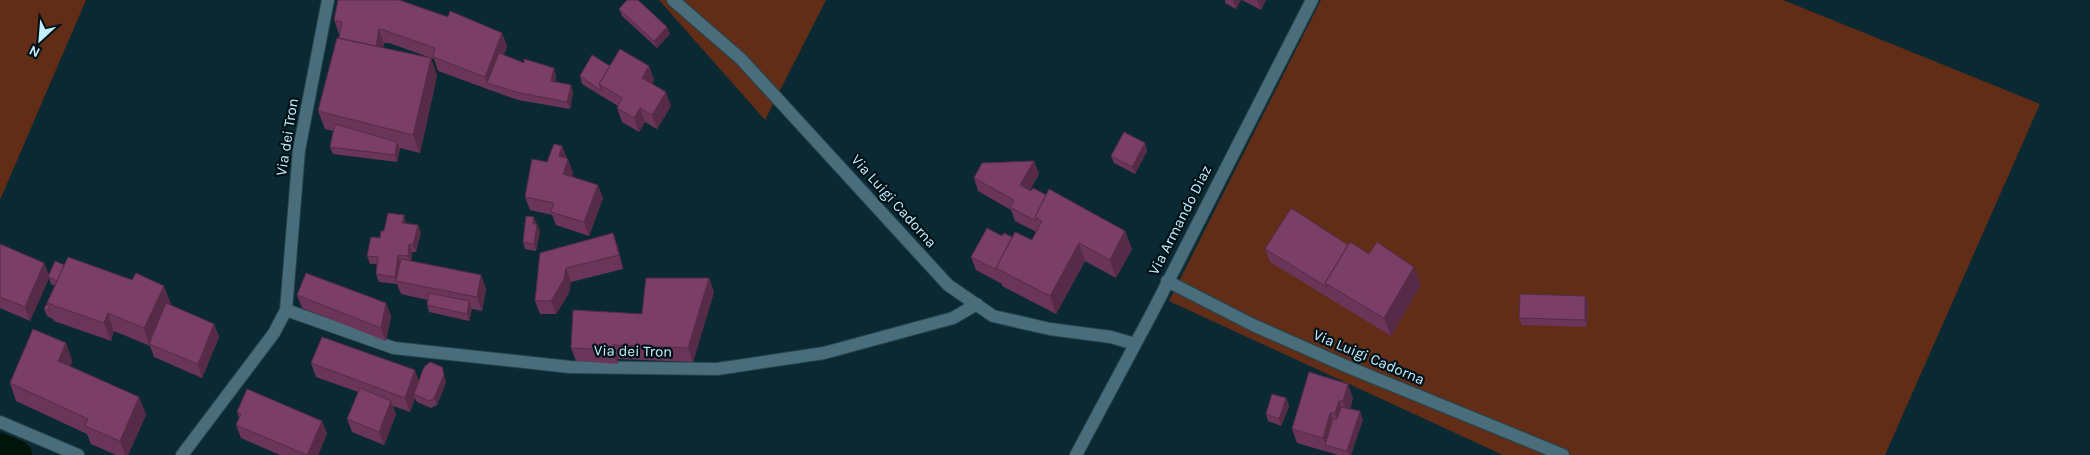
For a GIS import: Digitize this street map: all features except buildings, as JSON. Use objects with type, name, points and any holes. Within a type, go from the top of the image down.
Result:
[{"type":"street","name":"Via dei Tron","points":[[182,455],[274,333],[286,310],[299,150],[328,0]]},
{"type":"street","name":"Via Luigi Cadorna","points":[[673,0],[741,59],[948,285],[993,316],[1050,329],[1111,337],[1135,344]]},
{"type":"street","name":"Via Armando Diaz","points":[[1076,455],[1312,0]]},
{"type":"street","name":"Via Luigi Cadorna","points":[[1167,281],[1253,325],[1348,367],[1563,455]]},
{"type":"street","name":"Via dei Tron","points":[[286,310],[394,348],[570,367],[717,369],[824,353],[953,318],[977,304]]},
{"type":"street","points":[[0,422],[78,455]]},
{"type":"shaded area","points":[[0,0],[86,0],[0,200]]},
{"type":"shaded area","points":[[659,0],[826,0],[765,120]]},
{"type":"shaded area","points":[[1321,0],[1783,0],[2040,104],[1885,455],[1503,455],[1169,301]]},
{"type":"waterway","points":[[0,448],[17,455]]}]
